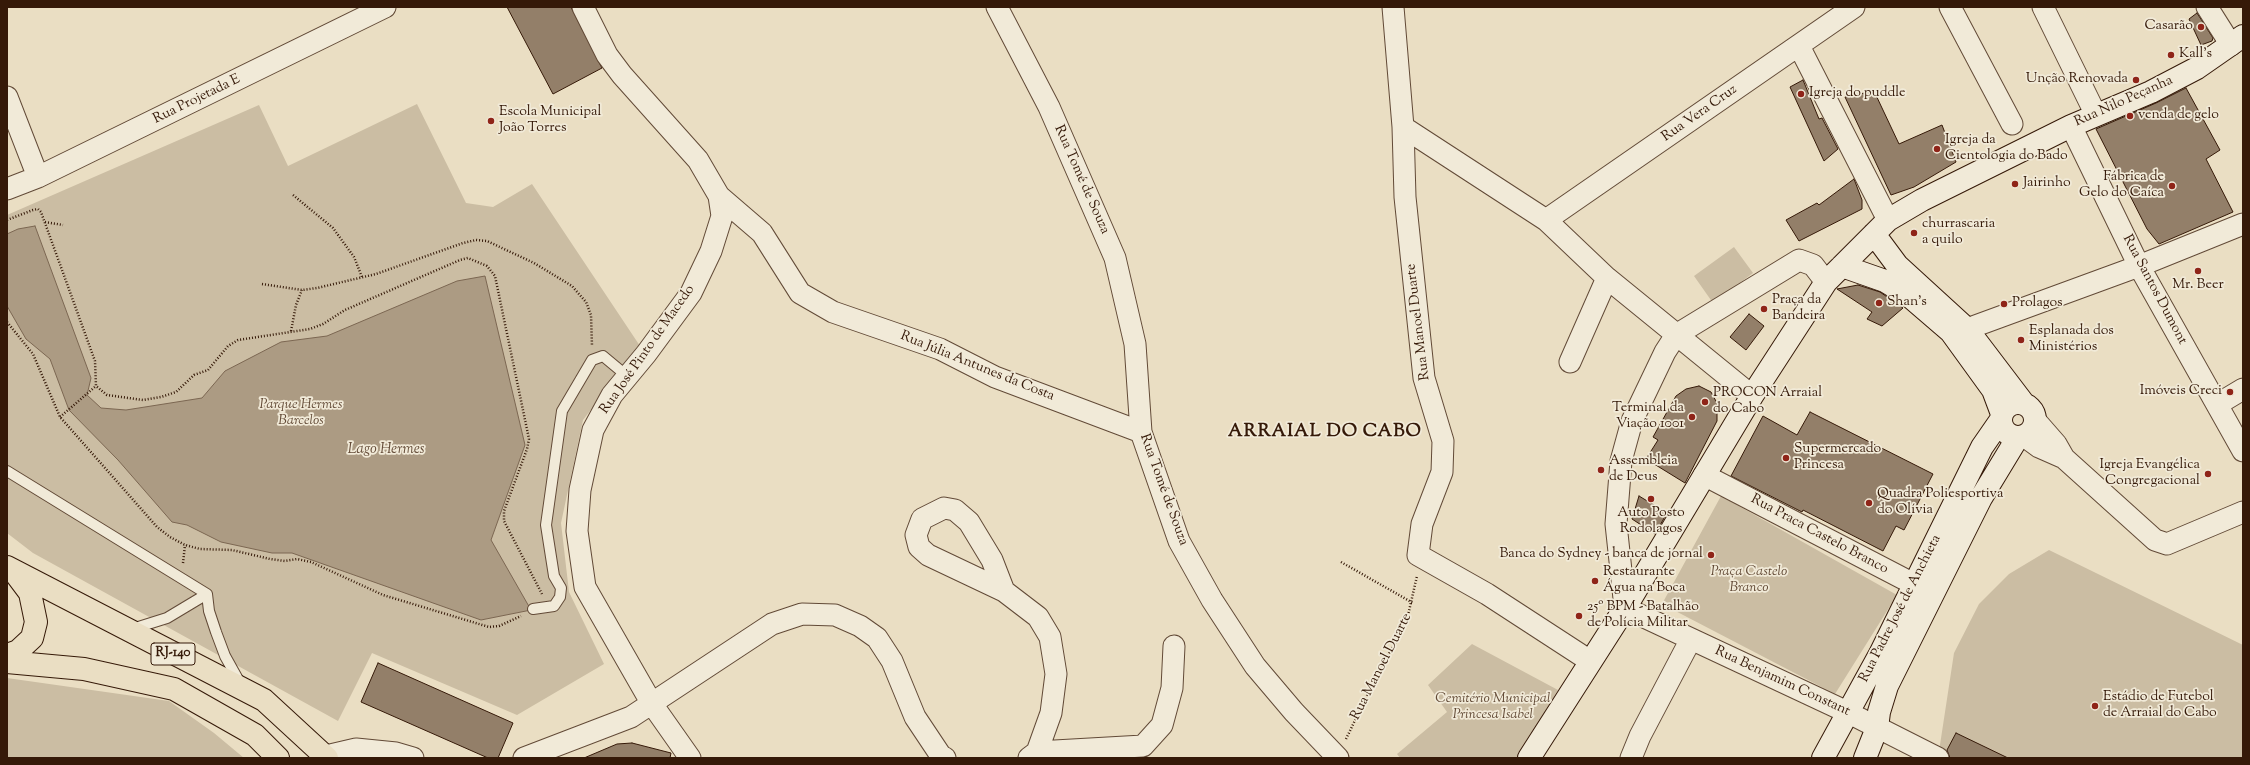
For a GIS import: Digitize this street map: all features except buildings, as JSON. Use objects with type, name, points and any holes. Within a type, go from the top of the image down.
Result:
[{"type":"main road","name":"Rua Nilo Peçanha","points":[[1529,758],[1625,608],[1752,396],[1826,282],[1881,227],[1922,200],[2071,126],[2151,92],[2197,68],[2237,40]]},
{"type":"main road","points":[[1881,227],[1891,273],[1908,295],[1960,332],[2025,424]]},
{"type":"main road","points":[[1842,266],[1891,273]]},
{"type":"main road","points":[[1960,332],[1993,390],[2006,433],[2025,424]]},
{"type":"main road","points":[[2001,417],[2011,404],[2025,424]]},
{"type":"main road","name":"Rua Padre José de Anchieta","points":[[1865,758],[1877,728],[1879,712],[1887,686],[1924,589],[1982,447],[2001,417]]},
{"type":"main road","name":"Rua Padre José de Anchieta","points":[[1823,758],[1880,654],[1924,589],[2025,424]]},
{"type":"main road","points":[[7,655],[18,651],[32,638],[36,622],[30,593],[10,569]]},
{"type":"main road","name":"RJ-140","points":[[10,569],[264,700],[326,757]]},
{"type":"main road","name":"RJ-140","points":[[7,662],[84,669],[174,689],[255,735],[278,758]]},
{"type":"street","name":"Rua Projetada E","points":[[7,190],[38,178],[385,7]]},
{"type":"street","name":"Rua José Pinto de Macedo","points":[[583,7],[607,55],[622,75],[698,160],[720,196],[722,216],[712,251],[691,293],[612,394],[593,430],[580,490],[577,531],[586,587],[652,704],[690,758]]},
{"type":"street","name":"Rua Tomé de Souza","points":[[997,7],[1048,107],[1115,258],[1135,344],[1141,432],[1179,541],[1212,600],[1255,666],[1294,712],[1338,757]]},
{"type":"street","name":"Rua Manoel Duarte","points":[[1393,7],[1403,127],[1405,197],[1424,378],[1443,441],[1442,472],[1422,524],[1418,555]]},
{"type":"street","name":"Rua Vera Cruz","points":[[1546,220],[1854,7]]},
{"type":"street","points":[[1950,7],[2012,124]]},
{"type":"street","points":[[2043,7],[2096,115]]},
{"type":"street","points":[[2207,7],[2237,40]]},
{"type":"street","points":[[1799,46],[1881,227]]},
{"type":"street","points":[[7,97],[38,178]]},
{"type":"street","name":"Rua Santos Dumont","points":[[2071,126],[2140,266],[2243,451]]},
{"type":"street","points":[[1403,127],[1546,220],[1608,278],[1752,396]]},
{"type":"street","name":"Rua Júlia Antunes da Costa","points":[[720,196],[762,233],[800,294],[833,312],[940,349],[995,377],[1141,432]]},
{"type":"street","points":[[1960,332],[2140,266],[2243,224]]},
{"type":"street","points":[[1625,608],[1616,524],[1621,462],[1632,421],[1643,394],[1665,352],[1676,335],[1799,260],[1813,265],[1826,282]]},
{"type":"street","points":[[1570,362],[1608,278]]},
{"type":"street","points":[[2218,404],[2243,389]]},
{"type":"street","points":[[2025,424],[2039,448],[2064,458],[2155,540],[2167,544],[2243,512]]},
{"type":"street","name":"Rua Praca Castelo Branco","points":[[1704,475],[1924,589]]},
{"type":"street","points":[[1418,555],[1487,594],[1590,661]]},
{"type":"street","points":[[1004,590],[1038,616],[1050,637],[1056,674],[1051,713],[1033,755],[1143,746],[1162,726],[1172,688],[1174,646]]},
{"type":"street","name":"Rua Benjamim Constant","points":[[1625,608],[1848,712],[1938,758]]},
{"type":"street","points":[[524,758],[630,717],[772,624],[802,614],[835,615],[860,626],[877,638],[892,661],[914,717],[941,756],[945,758]]},
{"type":"street","points":[[1631,758],[1640,736],[1691,639]]},
{"type":"street","points":[[326,757],[356,749],[396,753],[413,758]]},
{"type":"lane","points":[[533,609],[554,606],[560,597],[561,588],[554,576],[546,525],[562,411],[592,360],[603,356],[627,376]]},
{"type":"lane","points":[[7,471],[207,594]]},
{"type":"lane","points":[[127,630],[167,618],[188,607],[207,594]]},
{"type":"lane","points":[[207,594],[209,611],[225,656],[244,690]]},
{"type":"path","points":[[293,196],[333,228],[354,256],[362,277]]},
{"type":"path","points":[[7,220],[38,209],[42,212],[95,361],[96,386],[101,391],[118,397],[143,400],[161,398],[176,392],[194,375],[208,370],[228,346],[238,340],[323,324],[345,310],[460,260],[468,258],[474,259],[492,270],[495,276],[529,439],[528,448],[504,511],[504,521],[542,594],[533,609],[510,622],[489,627],[383,595],[311,562],[297,559],[285,561],[270,559],[232,550],[200,549],[185,545],[157,527],[60,417],[33,354],[7,322]]},
{"type":"path","points":[[45,222],[63,225]]},
{"type":"path","points":[[262,284],[302,290],[376,274],[463,243],[476,240],[499,245],[534,263],[572,286],[586,302],[591,315],[593,331],[592,360]]},
{"type":"path","points":[[291,331],[296,305],[302,290]]},
{"type":"path","points":[[60,417],[96,386]]},
{"type":"path","name":"Rua Manoel Duarte","points":[[1338,757],[1378,673],[1406,624],[1413,603],[1417,583],[1418,555]]},
{"type":"path","points":[[1341,562],[1413,603]]},
{"type":"green space","name":"Parque Hermes Barcelos","points":[[417,104],[466,203],[493,207],[532,184],[640,346],[583,420],[561,523],[569,592],[604,664],[517,715],[372,653],[338,721],[33,553],[7,533],[7,215],[259,105],[288,166]]},
{"type":"green space","points":[[1734,247],[1753,273],[1713,303],[1694,276]]},
{"type":"green space","name":"Praça Castelo Branco","points":[[1721,496],[1897,595],[1835,694],[1662,604]]},
{"type":"green space","name":"Estádio de Futebol de Arraial do Cabo","points":[[2049,550],[2243,645],[2243,758],[1938,758],[1954,653],[1979,604],[2009,574]]},
{"type":"green space","name":"Cemitério Municipal Princesa Isabel","points":[[1472,644],[1558,690],[1517,758],[1400,758],[1397,754],[1447,712],[1428,685]]},
{"type":"green space","points":[[7,678],[169,701],[214,733],[244,758],[7,758]]},
{"type":"water","name":"Lago Hermes","points":[[35,226],[91,378],[87,395],[101,408],[126,410],[202,398],[225,371],[281,342],[327,336],[457,281],[485,276],[525,445],[491,540],[531,610],[481,620],[292,553],[272,553],[221,542],[187,525],[172,522],[118,460],[69,410],[50,359],[26,339],[7,306],[7,234],[18,229]]},
{"type":"place","name":"Casarão","points":[[2201,27]]},
{"type":"place","name":"Kall's","points":[[2171,55]]},
{"type":"place","name":"Unção Renovada","points":[[2136,80]]},
{"type":"place","name":"Igreja do puddle","points":[[1801,94]]},
{"type":"place","name":"venda de gelo","points":[[2130,116]]},
{"type":"place","name":"Escola Municipal João Torres","points":[[491,121]]},
{"type":"place","name":"Igreja da Cientologia do Bado","points":[[1937,149]]},
{"type":"place","name":"Jairinho","points":[[2015,184]]},
{"type":"place","name":"Fábrica de Gelo do Caíca","points":[[2172,186]]},
{"type":"place","name":"churrascaria a quilo","points":[[1914,233]]},
{"type":"place","name":"Mr. Beer","points":[[2198,271]]},
{"type":"place","name":"Shan's","points":[[1879,303]]},
{"type":"place","name":"Prolagos","points":[[2004,304]]},
{"type":"place","name":"Praça da Bandeira","points":[[1764,309]]},
{"type":"place","name":"Esplanada dos Ministérios","points":[[2021,340]]},
{"type":"place","name":"Imóveis Creci","points":[[2230,392]]},
{"type":"place","name":"PROCON Arraial do Cabo","points":[[1705,402]]},
{"type":"place","name":"Terminal da Viação 1001","points":[[1692,417]]},
{"type":"place","name":"Supermercado Princesa","points":[[1786,458]]},
{"type":"place","name":"Assembleia de Deus","points":[[1601,470]]},
{"type":"place","name":"Igreja Evangélica Congregacional","points":[[2208,474]]},
{"type":"place","name":"Auto Posto Rodolagos","points":[[1651,499]]},
{"type":"place","name":"Quadra Poliesportiva do Olívia","points":[[1869,503]]},
{"type":"place","name":"Banca do Sydney - banca de jornal","points":[[1711,555]]},
{"type":"place","name":"Restaurante Água na Boca","points":[[1595,581]]},
{"type":"place","name":"25º BPM - Batalhão de Polícia Militar","points":[[1579,616]]},
{"type":"place","name":"Estádio de Futebol de Arraial do Cabo","points":[[2095,706]]},
{"type":"district","name":"ARRAIAL DO CABO","points":[[1325,433]]}]
